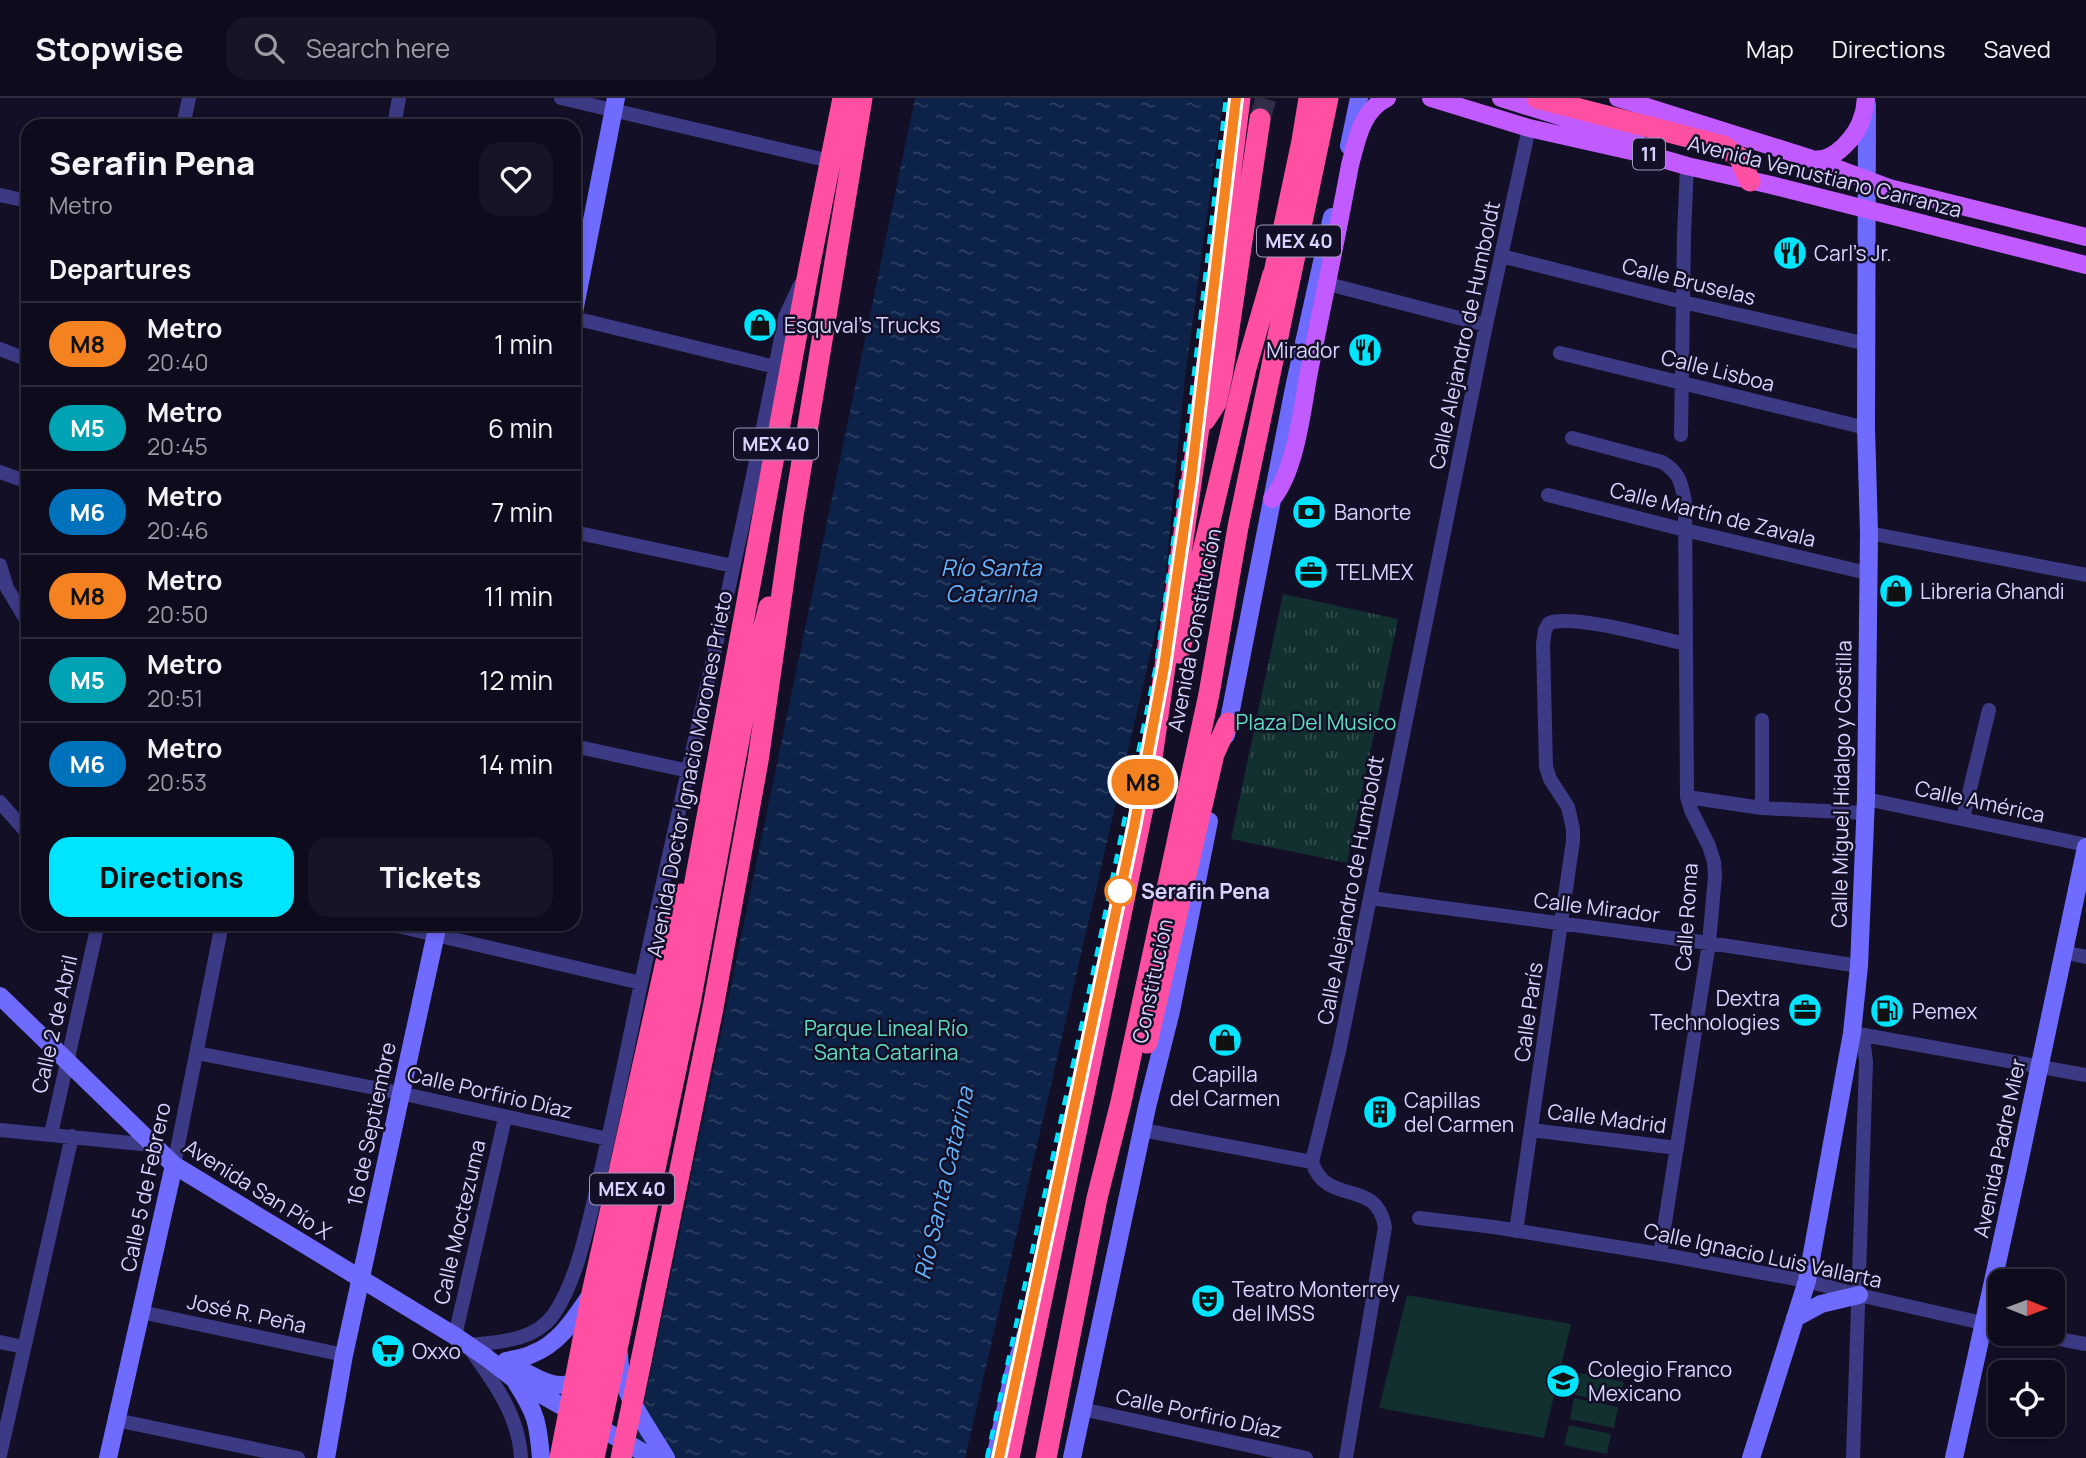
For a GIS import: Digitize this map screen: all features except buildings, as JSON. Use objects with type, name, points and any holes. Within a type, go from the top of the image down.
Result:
[{"type":"highway","name":"Avenida Doctor Ignacio Morones Prieto","points":[[575,1458],[688,919],[808,268],[843,98]]},
{"type":"highway","name":"MEX 40","points":[[624,1450],[713,1008],[760,747],[793,516],[862,98]]},
{"type":"highway","points":[[845,203],[870,98]]},
{"type":"highway","name":"Avenida Constitución","points":[[1009,1458],[1149,779],[1199,427],[1240,98]]},
{"type":"highway","points":[[1238,527],[1237,492],[1241,450],[1309,98]]},
{"type":"highway","name":"Avenida Constitución","points":[[1046,1458],[1097,1198],[1121,1102],[1209,694],[1238,527],[1328,98]]},
{"type":"highway","points":[[1537,98],[1723,146],[1739,157],[1750,180]]},
{"type":"highway","points":[[1199,427],[1216,403],[1223,376],[1260,119]]},
{"type":"highway","points":[[1149,779],[1247,368],[1273,274]]},
{"type":"highway","name":"MEX 40","points":[[594,1458],[690,1003],[751,675],[793,516]]},
{"type":"highway","points":[[1097,1198],[1131,1106],[1157,1006],[1214,754],[1228,723]]},
{"type":"highway","name":"MEX 40","points":[[560,1458],[592,1293],[675,913],[711,791]]},
{"type":"highway","points":[[564,1436],[575,1458]]},
{"type":"main road","points":[[1272,499],[1286,475],[1303,411],[1350,166],[1359,134],[1367,113],[1387,98]]},
{"type":"main road","name":"Avenida Venustiano Carranza","points":[[1431,98],[1529,128],[1649,155],[2086,265]]},
{"type":"main road","points":[[1501,98],[1630,138],[1649,155]]},
{"type":"main road","name":"Avenida Venustiano Carranza","points":[[1618,98],[1806,157],[1889,188],[2086,237]]},
{"type":"main road","points":[[1806,157],[1819,160],[1846,144],[1863,116],[1866,98]]},
{"type":"street","points":[[184,119],[189,98]]},
{"type":"street","points":[[395,119],[399,98]]},
{"type":"street","points":[[561,98],[615,104],[830,161]]},
{"type":"street","name":"Constitución","points":[[1072,1458],[1142,1130],[1171,1011],[1294,388],[1359,98]]},
{"type":"street","name":"Calle Miguel Hidalgo y Costilla","points":[[1751,1458],[1807,1281],[1852,1035],[1859,966],[1866,806],[1869,533],[1866,428],[1866,98]]},
{"type":"street","points":[[581,276],[615,104]]},
{"type":"street","name":"Calle Alejandro de Humboldt","points":[[1312,1162],[1339,1051],[1486,325],[1529,128]]},
{"type":"street","points":[[1681,435],[1687,166]]},
{"type":"street","points":[[0,195],[21,200]]},
{"type":"street","name":"Calle Bruselas","points":[[1501,256],[1683,302],[1867,344]]},
{"type":"street","points":[[461,1340],[505,1341],[522,1337],[545,1324],[566,1290],[584,1240],[689,771],[785,317],[808,268]]},
{"type":"street","points":[[1328,284],[1486,325]]},
{"type":"street","points":[[581,320],[775,367]]},
{"type":"street","points":[[0,349],[21,357]]},
{"type":"street","name":"Calle Lisboa","points":[[1560,353],[1866,428]]},
{"type":"street","name":"Calle Roma","points":[[1572,438],[1662,463],[1680,478],[1685,502],[1687,797],[1709,846],[1715,876],[1709,943],[1660,1254]]},
{"type":"street","points":[[0,472],[21,480]]},
{"type":"street","name":"Calle Martín de Zavala","points":[[1548,495],[1867,573]]},
{"type":"street","points":[[581,533],[733,566]]},
{"type":"street","points":[[1869,533],[2086,575]]},
{"type":"street","points":[[0,565],[3,589],[21,613]]},
{"type":"street","name":"Calle París","points":[[1516,1231],[1562,924],[1573,829],[1568,807],[1550,779],[1546,767],[1545,630],[1549,623],[1558,620],[1579,621],[1685,644]]},
{"type":"street","points":[[1963,818],[1989,710]]},
{"type":"street","points":[[1762,720],[1762,808]]},
{"type":"street","points":[[581,748],[689,771]]},
{"type":"street","name":"Calle América","points":[[1687,797],[1762,808],[1866,806],[1963,818],[2086,846]]},
{"type":"street","points":[[0,802],[21,826]]},
{"type":"street","name":"Avenida Padre Mier","points":[[2003,1269],[2040,1068],[2086,846]]},
{"type":"street","name":"Calle Mirador","points":[[1370,898],[1709,943],[1859,966]]},
{"type":"street","name":"Calle 2 de Abril","points":[[51,1134],[96,931]]},
{"type":"street","name":"Calle 5 de Febrero","points":[[108,1458],[174,1165],[221,931]]},
{"type":"street","name":"16 de Septiembre","points":[[326,1458],[344,1354],[437,931]]},
{"type":"street","points":[[445,931],[641,983]]},
{"type":"street","points":[[2063,952],[2086,957]]},
{"type":"street","name":"Avenida San Pío X","points":[[0,996],[174,1165],[461,1340],[514,1379],[600,1428],[624,1450],[653,1458]]},
{"type":"street","points":[[1852,1035],[2086,1075]]},
{"type":"street","points":[[1852,1035],[1864,1045],[1866,1062],[1853,1458]]},
{"type":"street","name":"Calle Porfirio Díaz","points":[[197,1053],[400,1093],[608,1139]]},
{"type":"street","name":"Calle Moctezuma","points":[[461,1340],[505,1118]]},
{"type":"street","points":[[0,1130],[152,1144]]},
{"type":"street","points":[[1142,1130],[1312,1162],[1320,1180],[1329,1186],[1366,1198],[1383,1214],[1385,1227],[1346,1458]]},
{"type":"street","name":"Calle Madrid","points":[[1531,1130],[1677,1148]]},
{"type":"street","points":[[0,1455],[72,1136]]},
{"type":"street","name":"Calle Ignacio Luis Vallarta","points":[[1419,1218],[1660,1254],[1807,1281],[1988,1325]]},
{"type":"street","points":[[506,1361],[533,1354],[558,1337],[571,1324],[592,1293]]},
{"type":"street","points":[[995,1458],[1024,1335],[1043,1293]]},
{"type":"street","points":[[1795,1318],[1821,1304],[1859,1295]]},
{"type":"street","name":"José R. Peña","points":[[141,1312],[344,1354]]},
{"type":"street","points":[[574,1384],[604,1360],[620,1333]]},
{"type":"street","points":[[620,1333],[619,1364],[623,1378],[639,1413],[666,1458]]},
{"type":"street","points":[[461,1340],[489,1375],[509,1409],[521,1458]]},
{"type":"street","name":"Avenida Padre Mier","points":[[1954,1458],[1988,1340]]},
{"type":"street","points":[[2065,1340],[2086,1344]]},
{"type":"street","points":[[0,1342],[24,1347]]},
{"type":"street","name":"Avenida San Pío X","points":[[487,1358],[506,1361],[548,1384],[574,1384]]},
{"type":"street","points":[[514,1379],[531,1405],[538,1425],[541,1458]]},
{"type":"street","name":"Calle Porfirio Díaz","points":[[1082,1409],[1306,1458]]},
{"type":"street","points":[[116,1420],[298,1458]]},
{"type":"green space","name":"Plaza Del Musico","points":[[1283,594],[1398,619],[1347,863],[1231,839]]},
{"type":"green space","points":[[1407,1295],[1571,1324],[1544,1438],[1379,1408]]},
{"type":"green space","points":[[1580,1373],[1624,1382],[1619,1404],[1575,1395]]},
{"type":"green space","points":[[1574,1398],[1618,1407],[1614,1428],[1570,1419]]},
{"type":"green space","points":[[1569,1425],[1611,1434],[1607,1454],[1564,1445]]},
{"type":"water","name":"Río Santa Catarina","points":[[915,98],[1223,98],[1185,378],[1163,599],[965,1458],[633,1458]]},
{"type":"tunnel","points":[[1260,119],[1266,98]]},
{"type":"railway","points":[[987,1458],[1093,973],[1156,666],[1182,478],[1226,98]]},
{"type":"railway","points":[[999,1458],[1076,1102]]},
{"type":"metro line","name":"M8","points":[[999,1458],[1134,827],[1164,667],[1191,479],[1236,98]]},
{"type":"place","name":"Carl's Jr.","points":[[1790,253]]},
{"type":"place","name":"Esquval's Trucks","points":[[760,325]]},
{"type":"place","name":"Mirador","points":[[1365,350]]},
{"type":"place","name":"Banorte","points":[[1309,512]]},
{"type":"place","name":"TELMEX","points":[[1311,572]]},
{"type":"place","name":"Libreria Ghandi","points":[[1896,591]]},
{"type":"place","name":"Serafin Pena","points":[[1120,891]]},
{"type":"place","name":"Dextra Technologies","points":[[1805,1010]]},
{"type":"place","name":"Pemex","points":[[1887,1011]]},
{"type":"place","name":"Capilla del Carmen","points":[[1225,1040]]},
{"type":"place","name":"Capillas del Carmen","points":[[1380,1112]]},
{"type":"place","name":"Teatro Monterrey del IMSS","points":[[1208,1301]]},
{"type":"place","name":"Oxxo","points":[[388,1351]]},
{"type":"place","name":"Colegio Franco Mexicano","points":[[1563,1381]]},
{"type":"park label","name":"Parque Lineal Río Santa Catarina","points":[[886,1040]]}]
